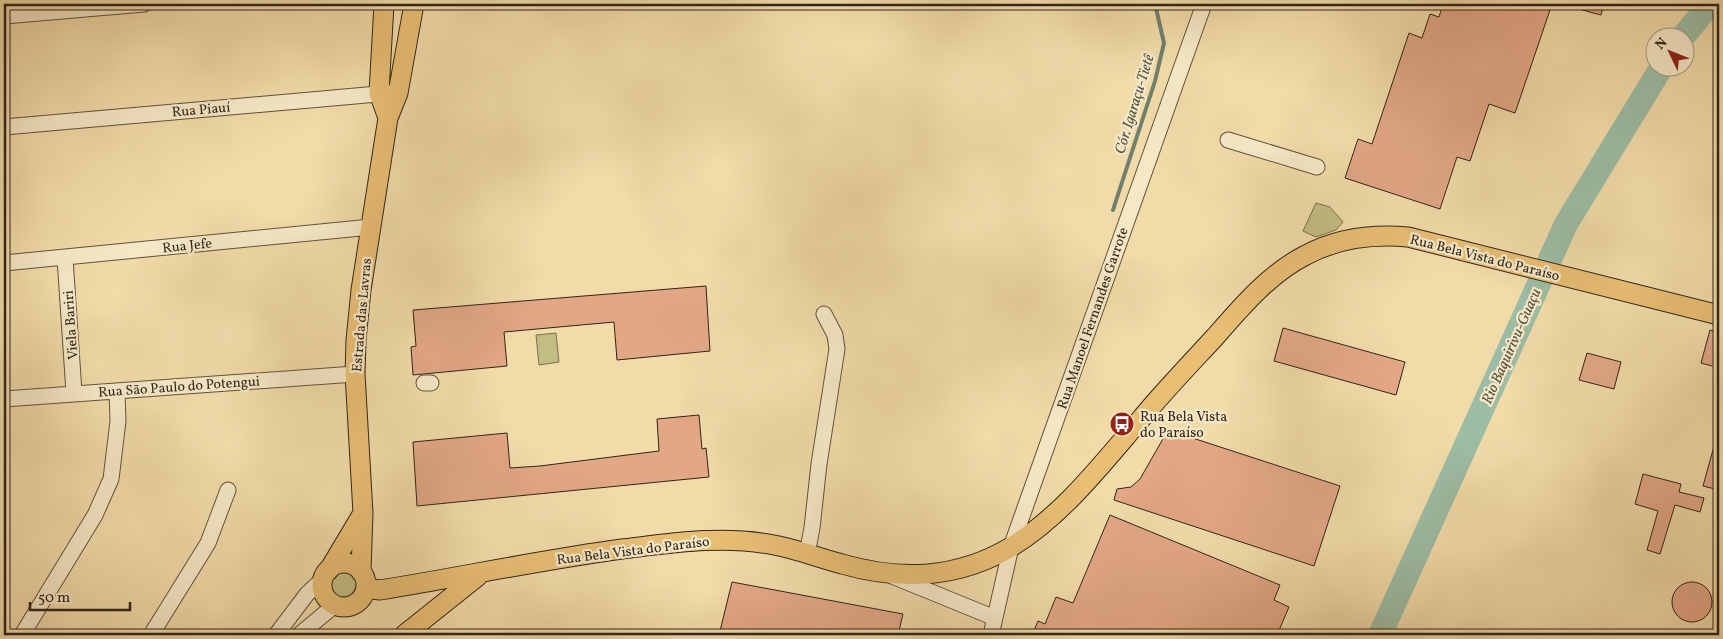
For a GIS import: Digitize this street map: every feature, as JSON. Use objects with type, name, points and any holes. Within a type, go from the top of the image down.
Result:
[{"type":"main road","points":[[384,4],[378,94],[388,118]]},
{"type":"main road","name":"Estrada das Lavras","points":[[361,588],[363,513],[355,374],[361,290],[388,118],[398,93],[414,4]]},
{"type":"main road","name":"Rua Bela Vista do Paraíso","points":[[361,588],[380,590],[584,555],[701,539],[728,539],[775,545],[888,575],[917,576],[948,571],[978,563],[1011,547],[1074,495],[1236,313],[1282,268],[1307,254],[1357,238],[1408,237],[1529,266],[1580,281],[1719,316]]},
{"type":"main road","points":[[361,588],[349,606],[335,605],[324,594],[326,574],[363,513]]},
{"type":"main road","points":[[326,574],[335,566],[349,564],[361,588]]},
{"type":"main road","points":[[404,635],[481,574]]},
{"type":"main road","points":[[361,588],[453,595]]},
{"type":"street","points":[[4,16],[144,4]]},
{"type":"street","name":"Rua Manoel Fernandes Garrote","points":[[991,635],[1011,547],[1204,4]]},
{"type":"street","name":"Rua Piauí","points":[[4,127],[398,93]]},
{"type":"street","points":[[1228,140],[1317,167]]},
{"type":"street","name":"Rua Jefe","points":[[4,264],[371,227]]},
{"type":"street","name":"Viela Bariri","points":[[65,258],[74,393]]},
{"type":"street","points":[[807,554],[837,349],[835,335],[824,314]]},
{"type":"street","name":"Rua São Paulo do Potengui","points":[[4,399],[355,374]]},
{"type":"street","points":[[22,635],[95,515],[111,479],[118,421],[117,391]]},
{"type":"street","points":[[151,635],[208,543],[228,490]]},
{"type":"street","points":[[276,635],[307,594],[326,574]]},
{"type":"street","points":[[888,575],[995,618]]},
{"type":"street","points":[[299,635],[335,605]]},
{"type":"shaded area","points":[[1316,203],[1330,207],[1343,222],[1336,230],[1316,237],[1303,231]]},
{"type":"shaded area","points":[[556,333],[559,362],[539,365],[536,335]]},
{"type":"shaded area","points":[[343,571],[352,575],[356,584],[352,593],[343,597],[334,593],[330,584],[334,575]]},
{"type":"building","points":[[1443,4],[1501,4],[1520,10],[1521,4],[1552,4],[1515,113],[1489,104],[1470,161],[1457,157],[1440,209],[1345,178],[1358,139],[1372,144],[1409,33],[1422,38],[1430,14],[1439,17]]},
{"type":"building","points":[[1572,4],[1604,4],[1601,15],[1571,7]]},
{"type":"building","points":[[706,286],[710,351],[617,360],[614,322],[504,332],[507,366],[413,375],[411,347],[416,346],[413,310]]},
{"type":"building","points":[[1283,328],[1405,362],[1396,395],[1274,361]]},
{"type":"building","points":[[1710,330],[1719,333],[1719,368],[1701,363]]},
{"type":"building","points":[[1587,353],[1621,362],[1614,389],[1579,380]]},
{"type":"building","points":[[699,415],[702,449],[706,448],[709,477],[417,506],[413,442],[507,433],[510,468],[540,466],[659,451],[657,419]]},
{"type":"building","points":[[1168,430],[1340,486],[1314,566],[1114,500],[1117,489],[1131,487],[1140,479]]},
{"type":"building","points":[[1716,439],[1719,439],[1719,490],[1703,486]]},
{"type":"building","points":[[1643,474],[1681,484],[1679,492],[1704,498],[1700,512],[1675,505],[1660,554],[1647,550],[1658,511],[1635,504]]},
{"type":"building","points":[[1110,515],[1280,585],[1274,600],[1289,607],[1277,635],[1032,635],[1038,621],[1045,624],[1056,597],[1073,603]]},
{"type":"building","points":[[732,582],[903,614],[898,635],[719,635]]},
{"type":"building","points":[[1696,582],[1703,585],[1709,591],[1712,602],[1711,610],[1703,619],[1696,622],[1688,622],[1681,619],[1673,610],[1672,598],[1675,591],[1684,583]]},
{"type":"waterway","name":"Cór. Igaraçu-Tietê","points":[[1113,210],[1155,81],[1164,43],[1155,4]]},
{"type":"waterway","name":"Rio Baquirivu-Guaçu","points":[[1690,28],[1710,4]]},
{"type":"waterway","name":"Rio Baquirivu-Guaçu","points":[[1380,635],[1566,224],[1655,78]]},
{"type":"place","name":"Rua Bela Vista do Paraíso","points":[[1122,424]]}]
